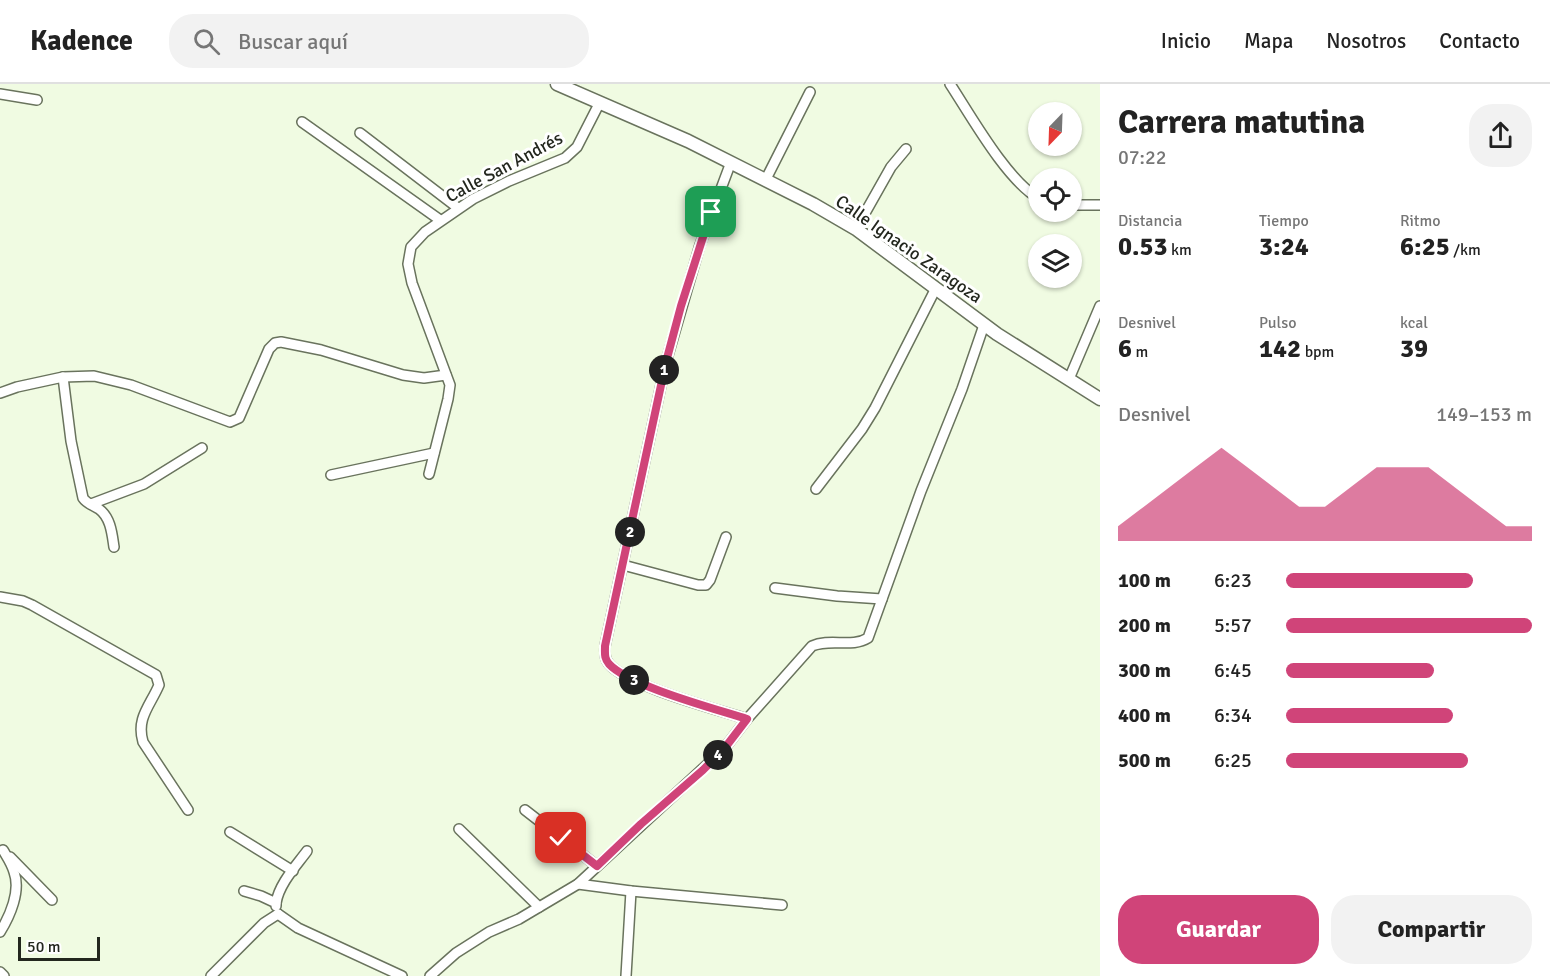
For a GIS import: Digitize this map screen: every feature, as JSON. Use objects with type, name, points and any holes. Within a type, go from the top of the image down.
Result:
[{"type":"street","name":"Calle Ignacio Zaragoza","points":[[556,84],[731,162],[856,229],[984,326],[1100,399]]},
{"type":"street","points":[[950,84],[992,148],[1028,190]]},
{"type":"street","points":[[766,179],[810,92]]},
{"type":"street","points":[[0,94],[37,100]]},
{"type":"street","name":"Calle San Andrés","points":[[429,474],[450,385],[412,283],[408,264],[411,247],[440,220],[473,199],[565,158],[577,147],[600,102]]},
{"type":"street","points":[[302,122],[440,220]]},
{"type":"street","points":[[360,132],[458,208]]},
{"type":"street","points":[[856,229],[891,167],[906,149]]},
{"type":"street","points":[[731,162],[696,256],[669,351],[604,657],[608,663],[626,676],[646,685],[747,719]]},
{"type":"street","points":[[1082,205],[1100,204]]},
{"type":"street","points":[[816,489],[862,429],[875,408],[936,288]]},
{"type":"street","points":[[1069,379],[1100,306]]},
{"type":"street","points":[[430,976],[456,953],[472,943],[578,884],[724,749],[747,719],[812,645],[825,641],[858,642],[868,638],[984,326]]},
{"type":"street","points":[[0,393],[17,387],[80,375],[111,379],[225,422],[236,421],[269,349],[278,342],[321,350],[403,375],[424,378],[446,375]]},
{"type":"street","points":[[63,377],[71,441],[84,501],[104,513],[109,521],[114,547]]},
{"type":"street","points":[[91,504],[144,484],[202,448]]},
{"type":"street","points":[[332,475],[434,453]]},
{"type":"street","points":[[623,565],[698,585],[706,585],[726,537]]},
{"type":"street","points":[[775,588],[882,599]]},
{"type":"street","points":[[0,597],[32,605],[156,675],[159,685],[142,718],[141,734],[143,742],[188,810]]},
{"type":"street","points":[[525,810],[597,866]]},
{"type":"street","points":[[459,829],[539,907]]},
{"type":"street","points":[[230,832],[293,871]]},
{"type":"street","points":[[2,848],[52,900]]},
{"type":"street","points":[[0,932],[9,917],[15,894],[15,873],[2,848]]},
{"type":"street","points":[[307,851],[277,897],[278,914],[298,928],[402,976]]},
{"type":"street","points":[[578,884],[782,905]]},
{"type":"street","points":[[244,891],[276,903]]},
{"type":"street","points":[[626,976],[631,891]]},
{"type":"street","points":[[211,976],[264,923],[278,914]]},
{"type":"street","points":[[0,972],[4,976]]},
{"type":"route","points":[[561,838],[597,866],[703,770],[724,749],[747,719],[670,694],[626,676],[608,663],[604,657],[666,362],[711,212]]}]
